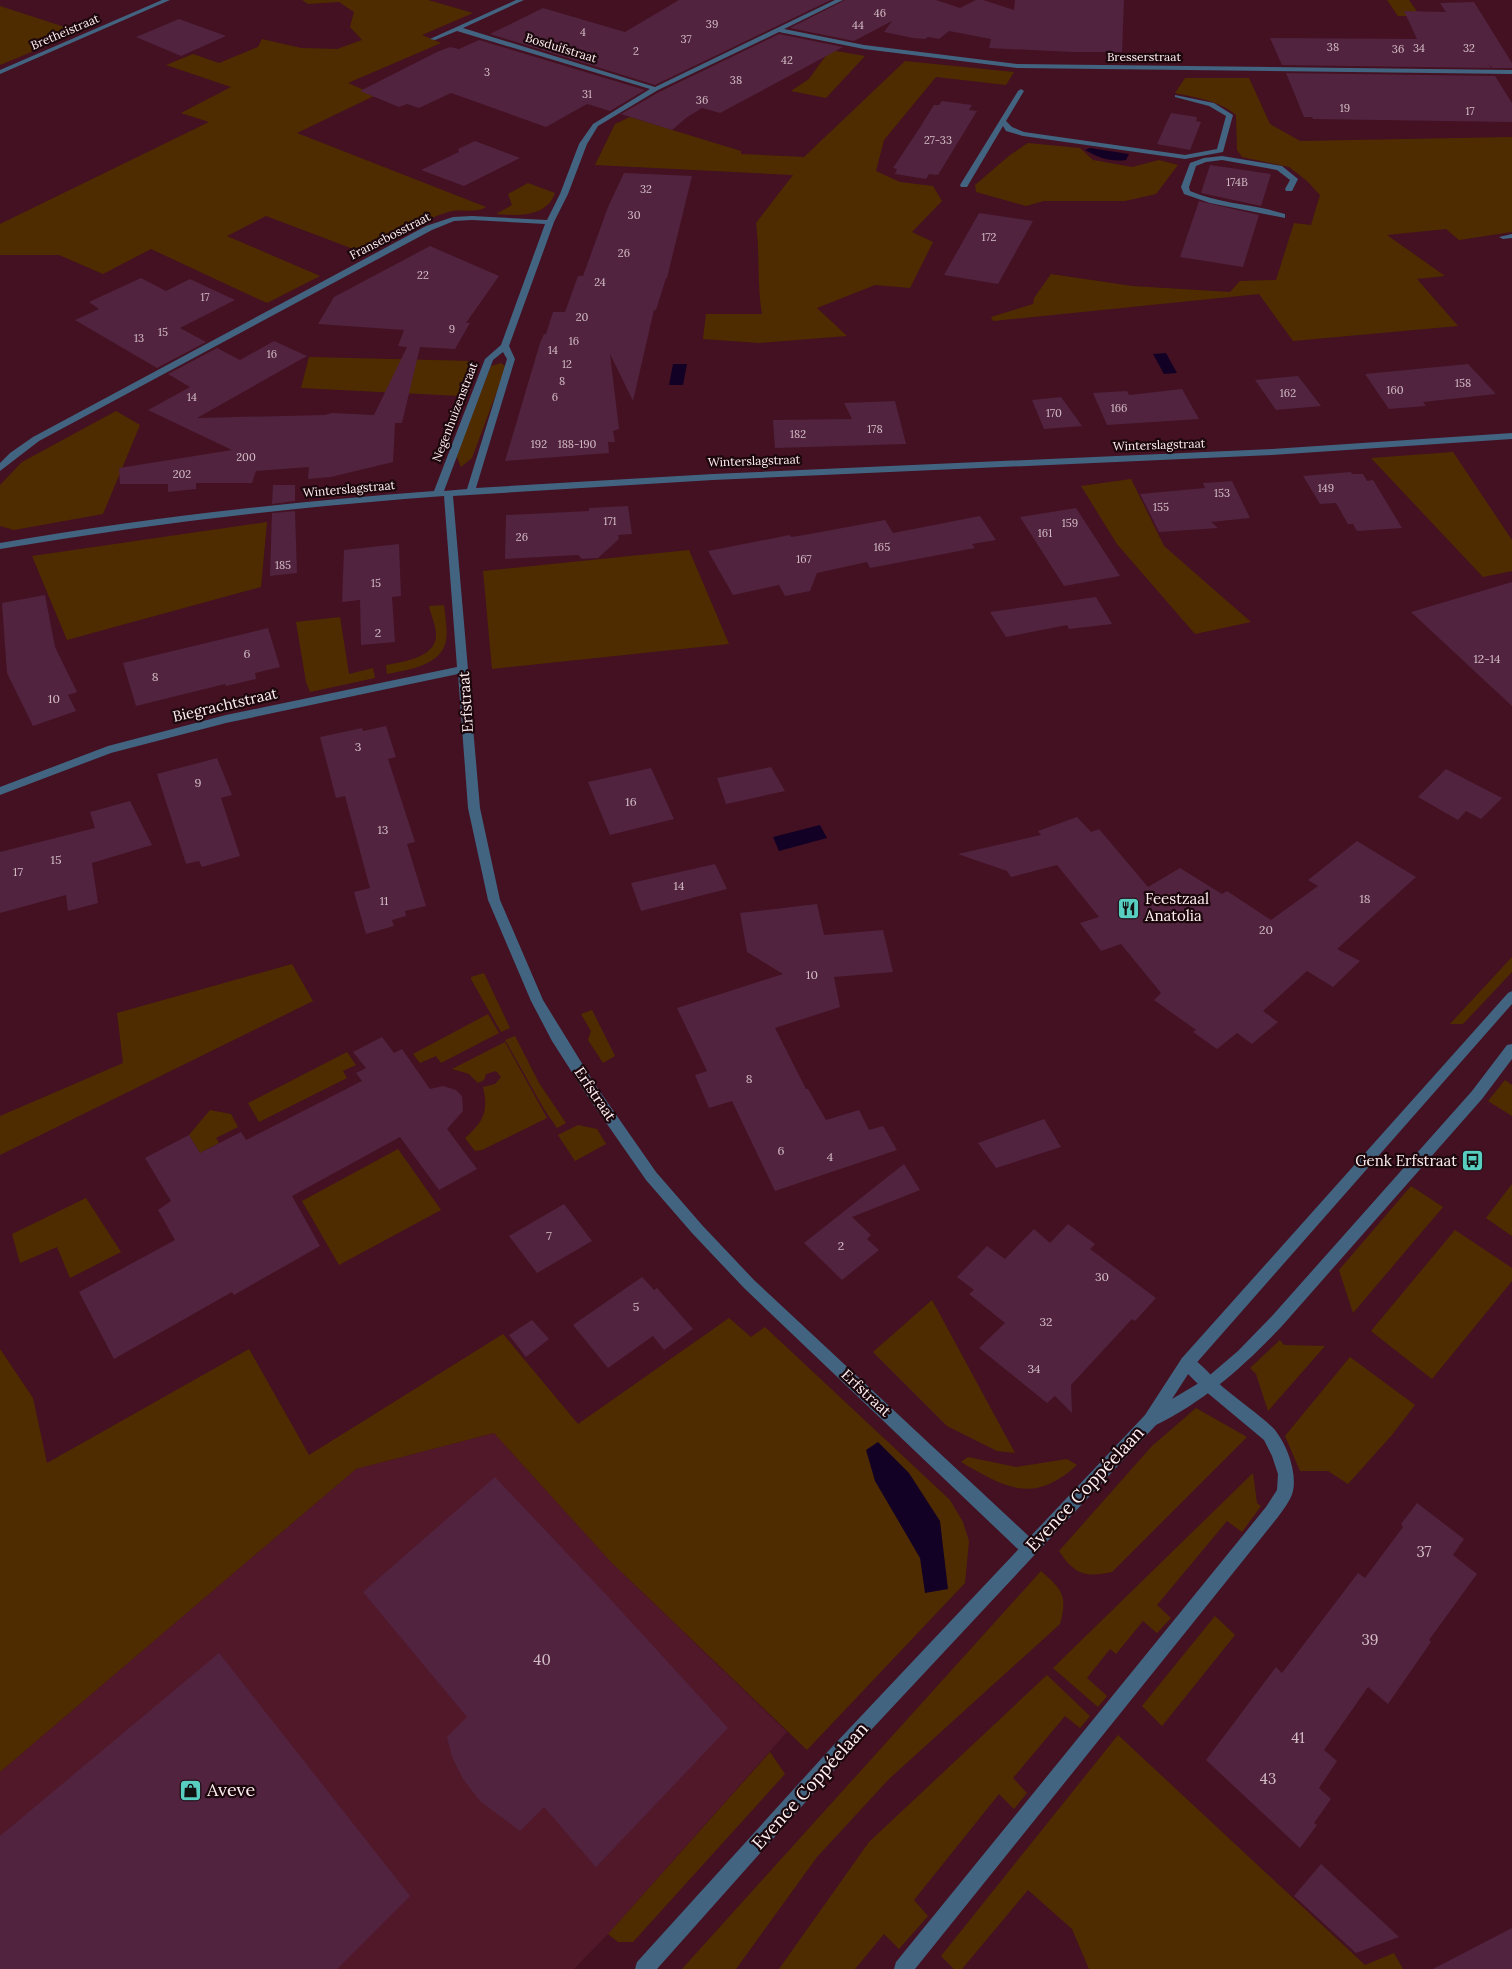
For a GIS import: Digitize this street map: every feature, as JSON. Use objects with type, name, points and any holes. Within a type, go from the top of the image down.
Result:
[{"type":"street","name":"Bretheistraat","points":[[0,72],[167,0]]},
{"type":"street","points":[[432,39],[459,29],[521,0]]},
{"type":"street","points":[[550,222],[564,194],[584,144],[595,125],[656,89],[840,0]]},
{"type":"street","name":"Bosduifstraat","points":[[459,29],[656,89]]},
{"type":"street","name":"Bresserstraat","points":[[778,30],[864,47],[1017,66],[1512,72]]},
{"type":"street","points":[[964,185],[1021,91]]},
{"type":"street","points":[[1003,121],[1009,129],[1023,134],[1185,157],[1220,150],[1230,115],[1208,102],[1177,96]]},
{"type":"street","points":[[1282,216],[1265,209],[1199,199],[1187,192],[1185,187],[1193,165],[1204,160],[1222,158],[1280,168],[1294,178],[1289,189]]},
{"type":"street","name":"Fransebosstraat","points":[[0,468],[13,455],[36,439],[429,228],[453,219],[472,218],[550,222]]},
{"type":"street","name":"Negenhuizenstraat","points":[[443,493],[489,359],[505,346],[550,222]]},
{"type":"street","points":[[1503,237],[1512,236]]},
{"type":"street","name":"Negenhuizenstraat","points":[[471,491],[512,359],[505,346]]},
{"type":"street","name":"Winterslagstraat","points":[[0,546],[87,530],[203,514],[443,493],[709,476],[1195,456],[1512,436]]},
{"type":"street","name":"Erfstraat","points":[[443,493],[464,669],[474,808],[494,900],[537,1001],[557,1037],[589,1087],[651,1176],[697,1229],[749,1284],[1029,1548]]},
{"type":"street","name":"Biegrachtstraat","points":[[0,791],[108,750],[226,719],[464,669]]},
{"type":"street","name":"Evence Coppéelaan","points":[[644,1969],[837,1754],[1150,1420],[1187,1363],[1512,996]]},
{"type":"street","points":[[1150,1420],[1209,1385],[1243,1356],[1278,1321],[1477,1095],[1512,1048]]},
{"type":"street","points":[[903,1969],[1272,1512],[1285,1492],[1286,1474],[1279,1453],[1268,1435],[1209,1385],[1187,1363]]},
{"type":"shaded area","points":[[302,0],[428,0],[473,13],[422,35],[441,43],[348,83],[376,95],[297,133],[486,207],[477,210],[448,212],[426,220],[364,253],[266,216],[227,236],[320,276],[267,303],[151,249],[103,274],[59,255],[0,255],[0,224],[209,122],[181,113],[231,87],[166,65],[193,54],[219,63],[258,47],[262,39],[301,48],[337,49],[362,40],[350,27],[354,12],[339,2],[308,4]]},
{"type":"shaded area","points":[[1387,0],[1409,0],[1420,16],[1398,16]]},
{"type":"shaded area","points":[[0,6],[80,32],[0,65]]},
{"type":"shaded area","points":[[830,50],[865,56],[826,98],[791,91],[809,79]]},
{"type":"shaded area","points":[[905,61],[1014,72],[1006,85],[936,77],[884,140],[876,171],[900,182],[933,186],[942,201],[912,232],[933,242],[910,288],[875,285],[817,308],[847,336],[759,343],[703,339],[706,314],[762,314],[756,223],[793,175],[595,165],[615,124],[630,117],[741,151],[741,154],[804,157]]},
{"type":"shaded area","points":[[1185,78],[1249,78],[1270,124],[1300,141],[1512,137],[1512,232],[1459,240],[1446,229],[1387,235],[1445,276],[1417,279],[1458,326],[1293,341],[1259,294],[993,321],[991,317],[1033,304],[1034,298],[1051,274],[1132,286],[1230,292],[1240,281],[1276,280],[1294,223],[1311,225],[1320,195],[1307,181],[1289,167],[1242,157],[1237,150],[1236,115],[1215,103],[1175,93]]},
{"type":"shaded area","points":[[1028,143],[1080,148],[1093,160],[1132,167],[1159,160],[1178,165],[1156,194],[1125,201],[1044,201],[1026,206],[976,192],[975,185],[1010,155]]},
{"type":"shaded area","points":[[1090,148],[1129,154],[1126,160],[1110,160],[1085,150]]},
{"type":"shaded area","points":[[528,183],[555,193],[546,207],[539,211],[522,215],[496,214],[512,205],[508,194]]},
{"type":"shaded area","points":[[1166,353],[1177,373],[1164,374],[1153,354]]},
{"type":"shaded area","points":[[309,357],[474,361],[460,396],[301,388]]},
{"type":"shaded area","points":[[501,363],[506,367],[472,458],[461,467],[456,455],[491,366]]},
{"type":"shaded area","points":[[673,364],[687,364],[683,385],[669,385]]},
{"type":"shaded area","points":[[116,411],[140,425],[103,514],[14,530],[0,526],[0,485],[22,462]]},
{"type":"shaded area","points":[[1453,452],[1512,540],[1512,571],[1483,577],[1371,458]]},
{"type":"shaded area","points":[[1131,479],[1164,546],[1251,622],[1195,634],[1117,544],[1081,486]]},
{"type":"shaded area","points":[[267,522],[261,587],[67,640],[32,556]]},
{"type":"shaded area","points":[[689,550],[729,644],[492,669],[483,571]]},
{"type":"shaded area","points":[[444,605],[447,628],[443,649],[437,656],[422,665],[387,674],[386,665],[416,658],[430,650],[434,644],[436,633],[429,606]]},
{"type":"shaded area","points":[[340,617],[349,674],[373,668],[375,678],[310,692],[306,682],[296,622]]},
{"type":"shaded area","points":[[820,825],[827,838],[779,851],[773,837]]},
{"type":"shaded area","points":[[1512,957],[1512,972],[1463,1024],[1450,1024]]},
{"type":"shaded area","points":[[292,964],[313,1001],[0,1155],[0,1116],[123,1063],[117,1013]]},
{"type":"shaded area","points":[[484,973],[510,1028],[501,1032],[471,979],[471,977]]},
{"type":"shaded area","points":[[592,1010],[615,1056],[603,1063],[588,1040],[591,1031],[581,1014]]},
{"type":"shaded area","points":[[488,1014],[499,1033],[441,1063],[436,1056],[420,1063],[413,1054]]},
{"type":"shaded area","points":[[515,1036],[539,1083],[566,1123],[557,1128],[544,1109],[505,1040]]},
{"type":"shaded area","points":[[505,1042],[547,1118],[482,1150],[475,1151],[465,1138],[476,1127],[483,1116],[485,1096],[483,1087],[495,1084],[501,1077],[496,1071],[486,1074],[484,1080],[478,1083],[469,1074],[452,1069]]},
{"type":"shaded area","points":[[347,1052],[356,1065],[343,1071],[347,1078],[259,1122],[248,1103]]},
{"type":"shaded area","points":[[1505,1080],[1512,1085],[1512,1116],[1488,1101]]},
{"type":"shaded area","points":[[210,1110],[231,1114],[238,1127],[216,1138],[219,1143],[200,1153],[189,1135]]},
{"type":"shaded area","points":[[578,1125],[597,1129],[606,1144],[575,1161],[558,1135]]},
{"type":"shaded area","points":[[398,1149],[441,1210],[339,1265],[302,1201]]},
{"type":"shaded area","points":[[1512,1184],[1512,1236],[1486,1218]]},
{"type":"shaded area","points":[[1411,1186],[1443,1207],[1353,1313],[1339,1270]]},
{"type":"shaded area","points":[[86,1198],[121,1252],[70,1278],[57,1247],[20,1263],[12,1234]]},
{"type":"shaded area","points":[[1455,1230],[1512,1268],[1512,1281],[1432,1379],[1371,1331]]},
{"type":"shaded area","points":[[932,1300],[1015,1453],[997,1451],[947,1426],[873,1352]]},
{"type":"shaded area","points":[[729,1318],[751,1337],[765,1327],[950,1500],[963,1522],[969,1541],[965,1583],[807,1750],[611,1562],[494,1433],[356,1469],[0,1772],[0,1349],[33,1398],[47,1463],[249,1349],[309,1455],[503,1334],[578,1424]]},
{"type":"shaded area","points":[[1280,1340],[1284,1345],[1325,1346],[1268,1411],[1256,1374],[1250,1368]]},
{"type":"shaded area","points":[[1350,1357],[1415,1405],[1391,1436],[1348,1484],[1328,1471],[1300,1471],[1285,1436]]},
{"type":"shaded area","points":[[1196,1408],[1247,1437],[1112,1572],[1087,1574],[1075,1569],[1064,1559],[1059,1551],[1152,1446]]},
{"type":"shaded area","points":[[494,1433],[611,1562],[787,1732],[608,1934],[574,1969],[0,1969],[0,1772],[356,1469]]},
{"type":"shaded area","points":[[878,1442],[909,1473],[940,1521],[948,1589],[925,1593],[920,1558],[875,1481],[866,1450]]},
{"type":"shaded area","points":[[968,1457],[1016,1467],[1067,1459],[1077,1465],[1047,1485],[1019,1488],[992,1479],[961,1462]]},
{"type":"shaded area","points":[[1253,1473],[1257,1503],[1261,1506],[1242,1532],[1227,1521],[1157,1605],[1171,1618],[1157,1633],[1143,1621],[1116,1654],[1110,1649],[1087,1678],[1107,1696],[1098,1707],[1053,1668]]},
{"type":"shaded area","points":[[1041,1571],[1058,1588],[1063,1599],[1060,1624],[889,1779],[817,1857],[736,1969],[682,1969]]},
{"type":"shaded area","points":[[1215,1616],[1235,1635],[1162,1726],[1142,1706]]},
{"type":"shaded area","points":[[1047,1675],[1090,1716],[1080,1728],[1065,1716],[1013,1778],[1027,1793],[1014,1809],[999,1794],[914,1900],[928,1916],[899,1949],[884,1934],[855,1969],[779,1969],[869,1842]]},
{"type":"shaded area","points":[[1118,1735],[1365,1965],[1394,1953],[1403,1969],[1089,1969],[1072,1929],[1028,1890],[962,1969],[954,1969],[941,1956]]},
{"type":"shaded area","points":[[770,1752],[785,1774],[633,1942],[618,1942],[608,1934]]},
{"type":"building","points":[[679,0],[831,0],[655,85],[490,34],[543,8],[625,32]]},
{"type":"building","points":[[845,0],[936,0],[960,8],[976,0],[983,0],[1014,10],[1015,0],[1124,0],[1122,52],[989,48],[991,39],[949,31],[939,39],[928,37],[925,39],[913,38],[884,32],[892,21],[854,41],[790,28]]},
{"type":"building","points":[[1474,2],[1512,63],[1512,68],[1492,68],[1487,62],[1491,68],[1282,65],[1270,38],[1417,39],[1404,11],[1446,12],[1440,3]]},
{"type":"building","points":[[179,19],[226,36],[181,56],[136,37]]},
{"type":"building","points":[[779,34],[843,47],[720,113],[702,108],[672,130],[621,114],[659,92]]},
{"type":"building","points":[[479,40],[645,90],[610,111],[587,104],[546,127],[451,93],[419,108],[407,104],[399,107],[360,91],[437,52],[450,47],[459,49]]},
{"type":"building","points":[[1286,73],[1495,76],[1512,103],[1512,122],[1313,119],[1312,117],[1304,117]]},
{"type":"building","points":[[942,101],[972,105],[969,110],[977,111],[938,175],[929,174],[926,179],[895,174],[897,169],[893,168],[934,105],[939,105]]},
{"type":"building","points":[[1171,113],[1197,117],[1196,121],[1201,122],[1190,150],[1157,144]]},
{"type":"building","points":[[475,141],[520,158],[464,186],[421,170],[459,152],[458,149]]},
{"type":"building","points":[[1210,165],[1271,174],[1261,206],[1201,193]]},
{"type":"building","points":[[624,173],[692,176],[667,278],[656,310],[654,310],[633,401],[610,354],[619,429],[613,431],[615,442],[608,442],[609,453],[505,461],[540,343],[544,334],[546,334],[553,312],[565,312],[578,276],[583,276],[608,207]]},
{"type":"building","points":[[1199,201],[1259,215],[1243,267],[1180,257]]},
{"type":"building","points":[[979,213],[1033,221],[998,284],[944,275]]},
{"type":"building","points":[[430,246],[499,276],[466,323],[470,323],[455,349],[420,347],[402,423],[395,423],[393,462],[331,477],[308,479],[309,467],[256,471],[252,483],[196,483],[196,489],[168,492],[168,484],[120,484],[119,468],[232,450],[148,410],[190,387],[168,374],[217,348],[240,360],[274,341],[307,356],[197,418],[325,415],[332,413],[374,415],[407,347],[398,346],[404,330],[318,324],[334,297]]},
{"type":"building","points":[[141,278],[166,291],[190,279],[235,300],[180,328],[206,342],[157,368],[75,320],[99,309],[89,302]]},
{"type":"building","points":[[1468,364],[1496,394],[1423,402],[1426,406],[1389,409],[1365,374]]},
{"type":"building","points":[[1298,376],[1321,406],[1276,410],[1255,380]]},
{"type":"building","points":[[1182,389],[1199,419],[1107,425],[1093,393],[1127,391],[1129,395]]},
{"type":"building","points":[[1061,397],[1082,426],[1044,429],[1032,400]]},
{"type":"building","points":[[895,401],[906,444],[775,448],[773,420],[852,419],[844,403]]},
{"type":"building","points":[[1351,472],[1352,474],[1363,474],[1367,481],[1373,480],[1402,528],[1357,531],[1353,524],[1348,524],[1336,503],[1320,504],[1303,476]]},
{"type":"building","points":[[1232,481],[1250,518],[1211,522],[1218,528],[1159,532],[1140,494],[1205,488],[1203,483]]},
{"type":"building","points":[[273,485],[295,485],[295,501],[272,504]]},
{"type":"building","points":[[628,506],[632,534],[618,535],[619,539],[598,558],[582,559],[578,555],[505,559],[506,515],[589,511],[589,508]]},
{"type":"building","points":[[1076,508],[1120,576],[1064,586],[1020,517]]},
{"type":"building","points":[[295,511],[297,573],[270,576],[272,513]]},
{"type":"building","points":[[980,516],[996,540],[972,544],[975,548],[870,568],[867,562],[817,573],[810,591],[785,596],[779,585],[733,595],[708,551],[790,535],[791,537],[810,534],[885,520],[893,533]]},
{"type":"building","points":[[399,544],[401,596],[392,597],[395,642],[361,645],[360,600],[342,602],[344,550]]},
{"type":"building","points":[[1512,582],[1512,706],[1411,612]]},
{"type":"building","points":[[45,595],[55,647],[77,692],[68,695],[76,711],[33,726],[7,673],[2,603]]},
{"type":"building","points":[[1096,597],[1112,624],[1069,629],[1067,625],[1006,637],[990,612]]},
{"type":"building","points":[[268,628],[280,667],[255,673],[256,679],[226,686],[225,684],[136,706],[123,663]]},
{"type":"building","points":[[386,726],[396,757],[388,759],[415,842],[407,844],[426,906],[405,911],[406,916],[392,920],[394,926],[366,934],[354,892],[370,888],[345,796],[336,798],[320,737],[362,728],[363,731]]},
{"type":"building","points":[[217,758],[232,795],[221,798],[240,856],[202,867],[199,861],[186,864],[157,774]]},
{"type":"building","points":[[771,767],[785,791],[726,804],[717,778]]},
{"type":"building","points":[[651,768],[674,819],[610,835],[588,782]]},
{"type":"building","points":[[1446,769],[1502,798],[1481,819],[1466,811],[1458,820],[1418,797]]},
{"type":"building","points":[[130,801],[152,845],[92,863],[98,903],[68,911],[66,895],[0,913],[0,852],[95,828],[90,812]]},
{"type":"building","points":[[1077,817],[1091,832],[1099,829],[1148,887],[1180,868],[1222,894],[1227,891],[1271,920],[1318,886],[1308,880],[1357,841],[1416,877],[1337,949],[1360,961],[1333,987],[1307,971],[1263,1011],[1278,1022],[1252,1044],[1237,1033],[1217,1049],[1193,1032],[1196,1030],[1154,1000],[1161,993],[1121,944],[1101,951],[1080,923],[1099,917],[1057,865],[1011,877],[1007,871],[958,854],[1041,835],[1038,831]]},
{"type":"building","points":[[715,864],[727,889],[641,911],[631,883]]},
{"type":"building","points":[[817,904],[824,935],[883,930],[893,972],[834,977],[840,1007],[775,1028],[806,1089],[808,1089],[826,1120],[859,1110],[869,1130],[883,1126],[897,1150],[775,1191],[732,1101],[709,1108],[695,1075],[707,1071],[677,1008],[783,974],[747,952],[740,913]]},
{"type":"building","points":[[382,1037],[394,1053],[402,1049],[430,1089],[443,1086],[456,1090],[462,1096],[463,1111],[447,1129],[477,1169],[439,1190],[400,1137],[292,1196],[320,1246],[234,1295],[232,1292],[114,1359],[79,1292],[175,1240],[158,1210],[171,1201],[145,1158],[189,1135],[200,1153],[241,1132],[246,1140],[362,1081],[356,1073],[366,1068],[353,1052]]},
{"type":"building","points":[[1044,1119],[1061,1147],[996,1168],[978,1143]]},
{"type":"building","points":[[904,1164],[920,1190],[852,1217],[871,1235],[867,1239],[879,1250],[842,1280],[804,1243]]},
{"type":"building","points":[[564,1204],[592,1241],[537,1273],[509,1236]]},
{"type":"building","points":[[1068,1224],[1095,1244],[1090,1249],[1156,1298],[1135,1321],[1132,1319],[1071,1385],[1072,1413],[1055,1396],[1047,1403],[979,1348],[1005,1323],[969,1294],[974,1290],[957,1277],[987,1246],[1005,1259],[1034,1229],[1050,1243]]},
{"type":"building","points":[[642,1277],[654,1290],[657,1288],[693,1329],[664,1350],[653,1336],[608,1368],[573,1325]]},
{"type":"building","points":[[532,1320],[549,1339],[526,1357],[509,1335]]},
{"type":"building","points":[[495,1477],[728,1728],[596,1867],[544,1807],[520,1831],[480,1801],[463,1779],[452,1757],[447,1737],[467,1717],[363,1592]]},
{"type":"building","points":[[1417,1503],[1464,1539],[1453,1555],[1477,1574],[1429,1640],[1431,1642],[1388,1704],[1368,1687],[1324,1750],[1337,1761],[1319,1788],[1331,1799],[1314,1823],[1317,1825],[1300,1848],[1206,1760],[1276,1667],[1282,1673],[1358,1573],[1365,1578],[1403,1527],[1401,1524]]},
{"type":"building","name":"Aveve","points":[[219,1653],[410,1896],[337,1969],[0,1969],[0,1836]]},
{"type":"building","points":[[1321,1864],[1399,1937],[1356,1953],[1294,1896]]},
{"type":"building","points":[[1512,1928],[1512,1969],[1433,1969]]},
{"type":"place","name":"Feestzaal Anatolia","points":[[1129,908]]},
{"type":"place","name":"Genk Erfstraat","points":[[1473,1161]]},
{"type":"place","name":"Aveve","points":[[191,1790]]}]
